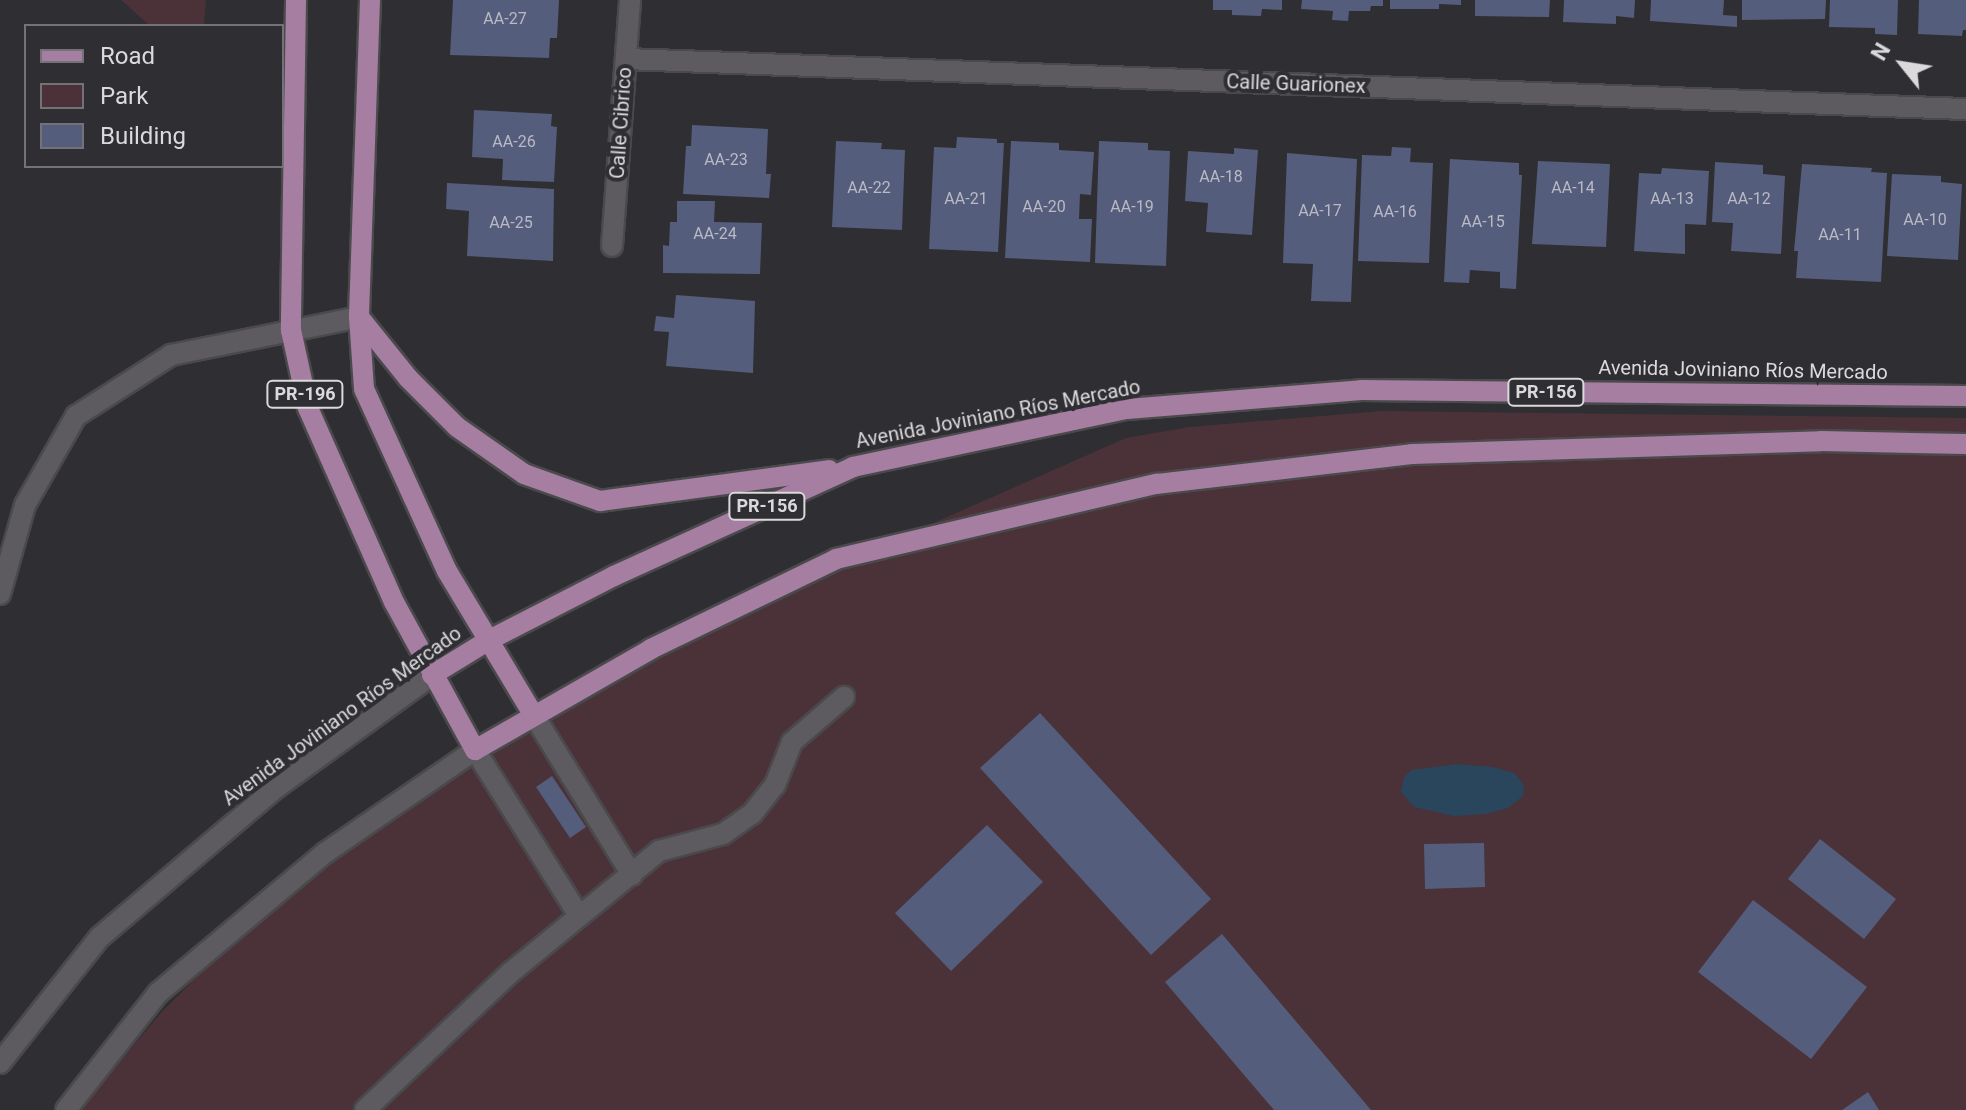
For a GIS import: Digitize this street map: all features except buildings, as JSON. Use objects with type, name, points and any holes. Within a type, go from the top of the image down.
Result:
[{"type":"main road","name":"PR-196","points":[[296,0],[291,330],[308,408],[394,602],[475,750]]},
{"type":"main road","name":"PR-196","points":[[370,0],[359,317],[364,389],[382,435],[447,571],[533,714]]},
{"type":"main road","points":[[359,317],[408,378],[457,427],[524,474],[600,501],[853,467]]},
{"type":"main road","name":"Avenida Joviniano Ríos Mercado","points":[[432,675],[489,640],[614,576],[853,467],[1127,409],[1361,390],[1966,396]]},
{"type":"main road","points":[[475,750],[651,649],[836,559],[1157,484],[1412,454],[1821,441],[1966,444]]},
{"type":"street","name":"Calle Cibrico","points":[[612,246],[630,0]]},
{"type":"street","name":"Calle Guarionex","points":[[626,59],[1966,109]]},
{"type":"street","points":[[0,594],[25,505],[76,416],[171,355],[359,317]]},
{"type":"street","name":"Avenida Joviniano Ríos Mercado","points":[[0,1063],[100,937],[276,788],[432,675]]},
{"type":"street","points":[[365,1110],[510,973],[659,851],[723,834],[752,814],[775,785],[792,742],[844,697]]},
{"type":"street","points":[[533,714],[632,875]]},
{"type":"street","points":[[66,1110],[158,993],[325,853],[475,750],[579,916]]},
{"type":"green space","points":[[121,0],[206,0],[204,24],[148,24]]},
{"type":"green space","points":[[1382,411],[1966,418],[1966,1110],[79,1110],[160,1014],[218,955],[298,885],[533,714],[820,573],[1126,438],[1189,427]]},
{"type":"water","points":[[1457,764],[1493,767],[1514,773],[1524,785],[1523,796],[1508,808],[1486,814],[1454,816],[1414,807],[1401,792],[1404,777],[1412,770]]}]
